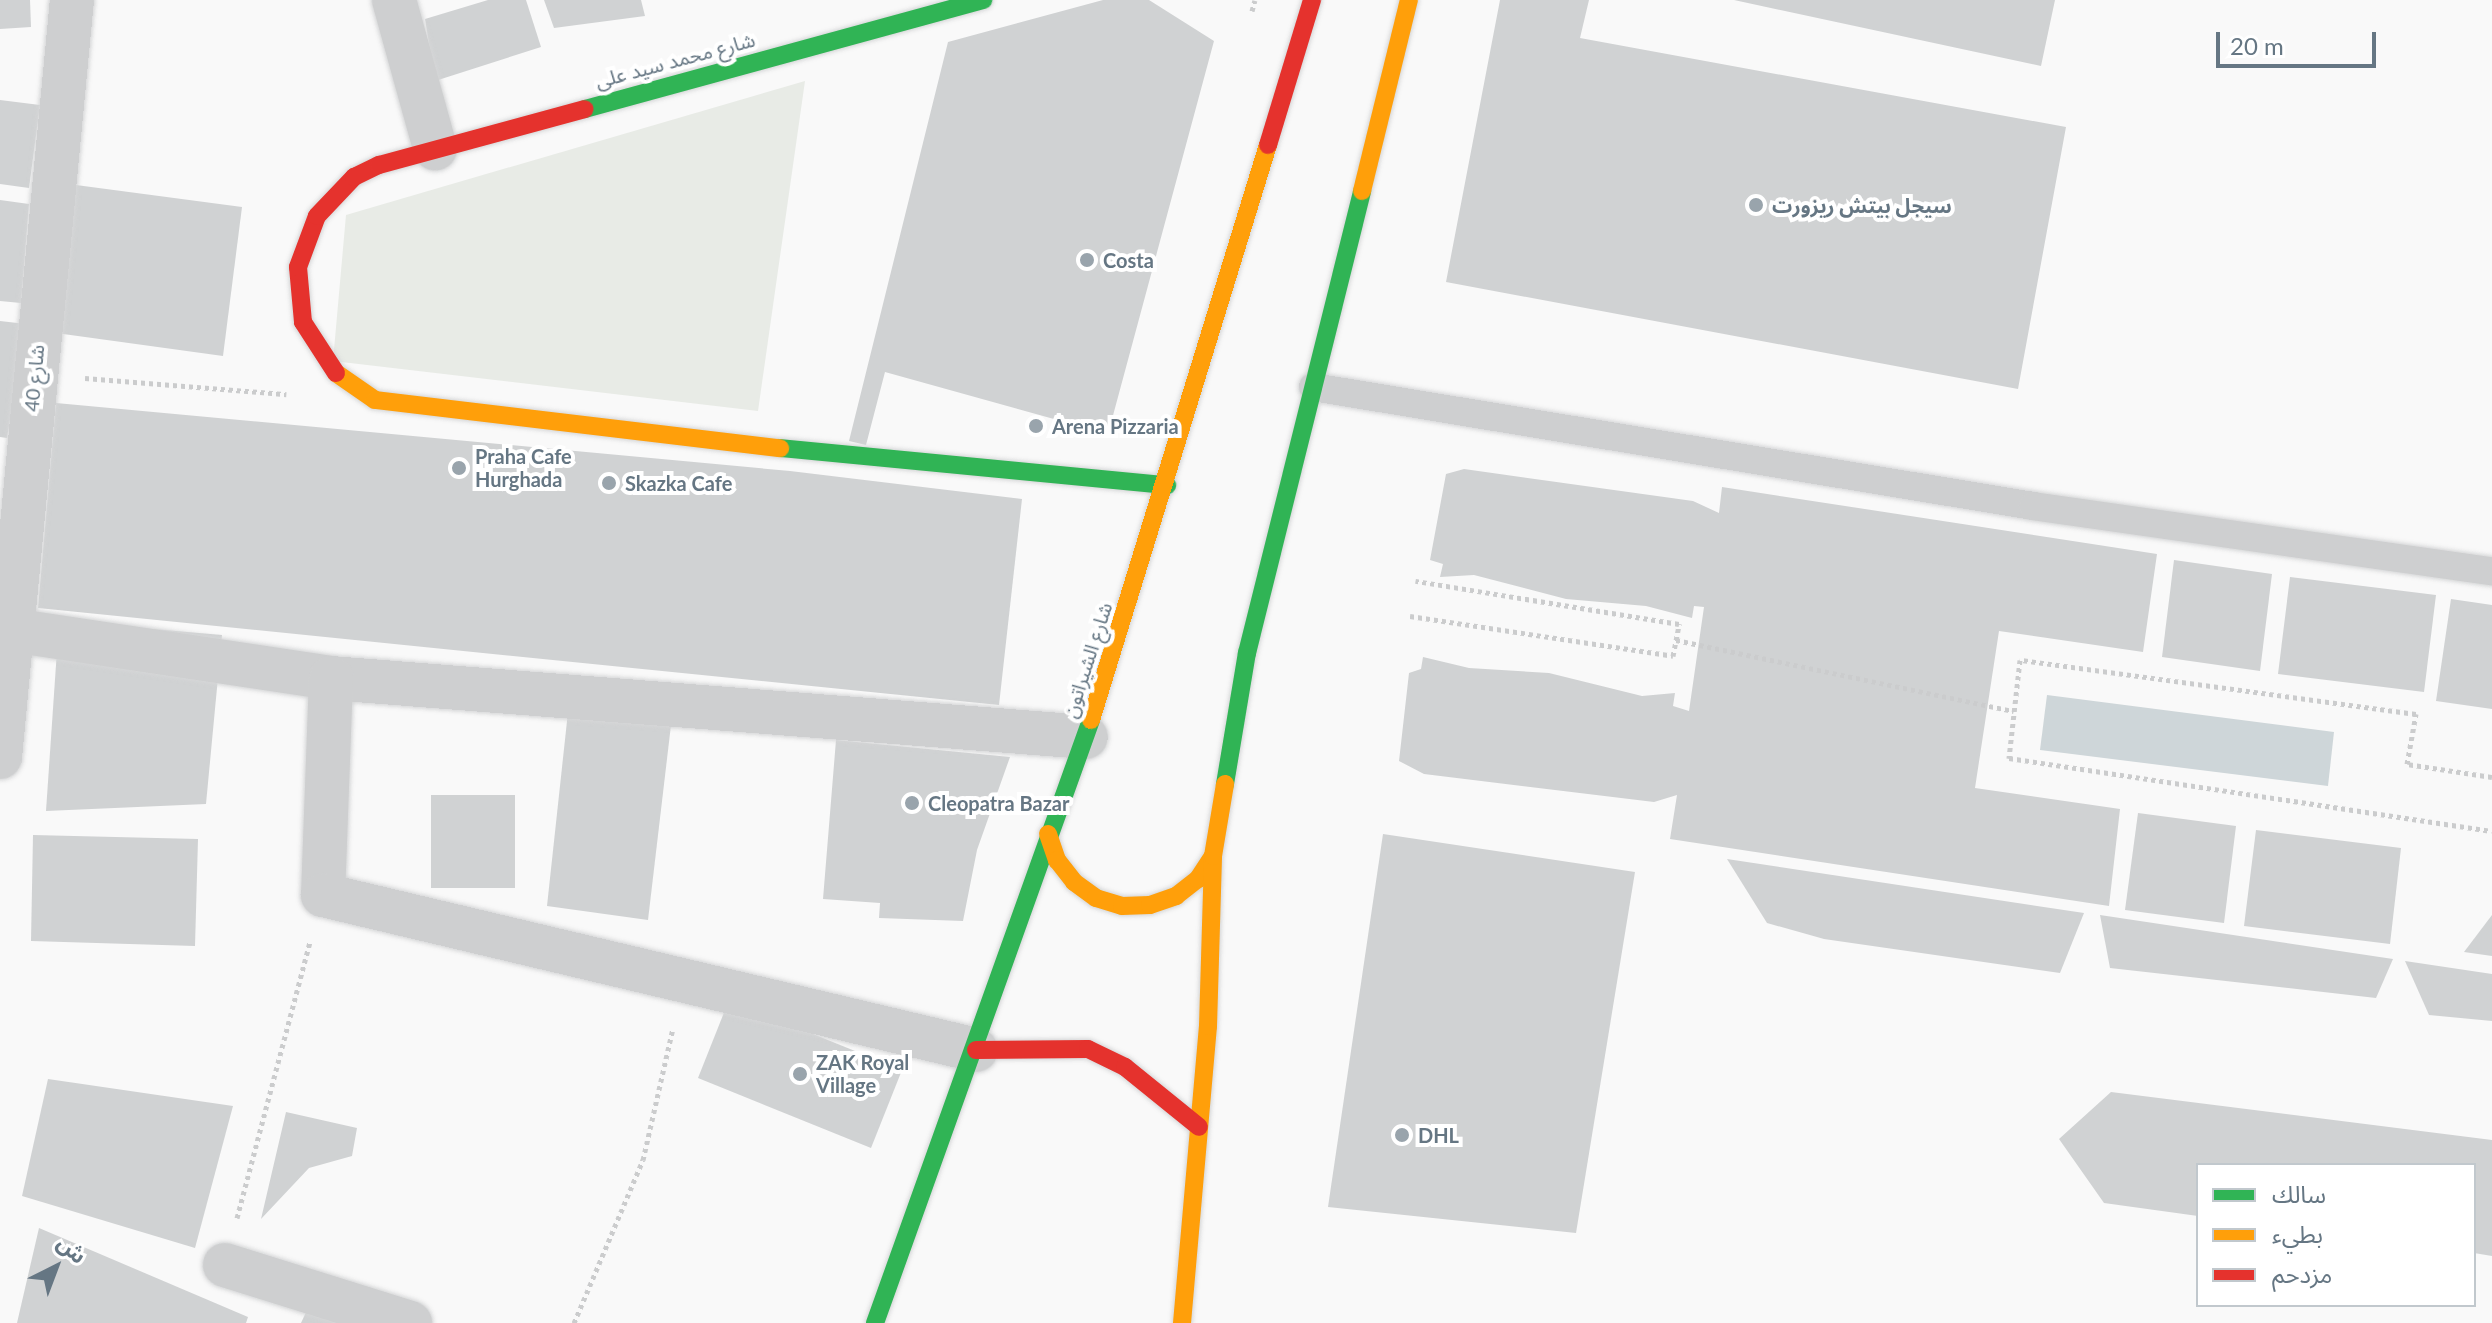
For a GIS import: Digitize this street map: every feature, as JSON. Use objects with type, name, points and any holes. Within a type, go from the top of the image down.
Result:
[{"type":"street","name":"شارع 40","points":[[0,757],[34,374],[72,0]]},
{"type":"street","points":[[394,0],[435,148]]},
{"type":"street","name":"شارع محمد سيد على","points":[[983,0],[379,165],[333,194],[305,241],[298,267],[303,322],[314,346],[330,369],[375,400],[927,465],[1167,485]]},
{"type":"street","name":"شارع الشيراتون","points":[[875,1323],[976,1050],[1048,834],[1086,737],[1167,485],[1312,0]]},
{"type":"street","points":[[1182,1323],[1199,1127],[1213,856],[1247,653],[1409,0]]},
{"type":"street","points":[[11,630],[331,678],[1086,737]]},
{"type":"street","points":[[331,678],[323,895],[976,1050],[1088,1049],[1125,1067],[1199,1127]]},
{"type":"street","points":[[1048,834],[1057,860],[1074,882],[1096,898],[1122,906],[1150,905],[1176,896],[1198,879],[1213,856]]},
{"type":"street","points":[[225,1265],[410,1323]]},
{"type":"lane","points":[[1313,387],[2033,506],[2492,571]]},
{"type":"path","points":[[34,374],[298,394]]},
{"type":"path","points":[[1410,616],[1673,656],[1679,624],[1415,581]]},
{"type":"path","points":[[1676,640],[2014,711]]},
{"type":"path","points":[[2492,777],[2407,764],[2416,714],[2020,660],[2009,758],[2492,831]]},
{"type":"path","points":[[225,1265],[323,895]]},
{"type":"path","points":[[574,1323],[643,1160],[684,981]]},
{"type":"shaded area","points":[[805,81],[758,411],[333,361],[346,215]]},
{"type":"shaded area","points":[[2047,695],[2334,732],[2328,786],[2040,750]]},
{"type":"building","points":[[0,0],[30,0],[31,27],[0,29]]},
{"type":"building","points":[[488,0],[526,0],[541,47],[435,81],[425,19]]},
{"type":"building","points":[[544,0],[641,0],[645,16],[554,28]]},
{"type":"building","points":[[1103,0],[1149,0],[1214,41],[1108,434],[885,372],[866,445],[849,441],[948,42]]},
{"type":"building","name":"سيجل بيتش ريزورت","points":[[1500,0],[1589,0],[1580,38],[2066,127],[2018,389],[1446,282]]},
{"type":"building","points":[[1734,0],[2055,0],[2041,66]]},
{"type":"building","points":[[0,100],[40,105],[29,188],[0,184]]},
{"type":"building","points":[[76,185],[242,207],[223,356],[56,333]]},
{"type":"building","points":[[0,200],[29,204],[21,303],[0,301]]},
{"type":"building","points":[[0,321],[26,324],[7,438],[0,437]]},
{"type":"building","points":[[56,403],[790,471],[1022,499],[999,705],[38,608]]},
{"type":"building","points":[[1464,469],[1693,501],[1719,513],[1722,487],[2157,554],[2143,652],[1999,631],[1975,788],[2120,809],[2109,906],[1670,839],[1677,795],[1654,802],[1424,774],[1399,761],[1409,673],[1421,669],[1423,657],[1469,668],[1549,673],[1642,696],[1675,693],[1673,706],[1689,711],[1704,607],[1694,606],[1692,618],[1646,606],[1566,599],[1474,575],[1440,577],[1443,564],[1430,560],[1446,474]]},
{"type":"building","points":[[2174,560],[2272,574],[2260,671],[2162,657]]},
{"type":"building","points":[[2290,577],[2436,595],[2424,692],[2278,674]]},
{"type":"building","points":[[2451,599],[2492,605],[2492,709],[2436,701]]},
{"type":"building","points":[[59,621],[222,635],[206,804],[46,811]]},
{"type":"building","points":[[568,712],[671,725],[648,920],[547,906]]},
{"type":"building","name":"Cleopatra Bazar","points":[[836,740],[1010,757],[977,850],[963,921],[879,918],[880,903],[823,899]]},
{"type":"building","points":[[431,795],[515,795],[515,888],[431,888]]},
{"type":"building","points":[[2138,813],[2236,826],[2224,923],[2125,910]]},
{"type":"building","points":[[2256,830],[2401,848],[2390,944],[2244,926]]},
{"type":"building","points":[[1383,834],[1635,872],[1576,1233],[1328,1207]]},
{"type":"building","points":[[33,835],[198,839],[195,946],[31,941]]},
{"type":"building","points":[[1727,859],[2084,913],[2060,973],[1824,939],[1767,923]]},
{"type":"building","points":[[2100,915],[2393,959],[2376,998],[2110,968]]},
{"type":"building","points":[[2492,915],[2492,956],[2464,952]]},
{"type":"building","points":[[2405,961],[2492,974],[2492,1021],[2429,1015]]},
{"type":"building","name":"ZAK Royal Village","points":[[729,1000],[902,1070],[871,1148],[698,1078]]},
{"type":"building","points":[[48,1079],[233,1106],[195,1248],[22,1196]]},
{"type":"building","points":[[2111,1092],[2492,1140],[2492,1256],[2476,1253],[2476,1163],[2196,1163],[2196,1216],[2104,1203],[2059,1139]]},
{"type":"building","points":[[286,1112],[357,1128],[352,1156],[309,1168],[261,1219]]},
{"type":"building","points":[[39,1228],[248,1317],[246,1323],[17,1323]]},
{"type":"building","points":[[307,1310],[349,1323],[301,1323]]},
{"type":"traffic: fast","points":[[585,109],[983,0]]},
{"type":"traffic: fast","points":[[1225,784],[1247,653],[1362,191]]},
{"type":"traffic: fast","points":[[780,448],[1167,485]]},
{"type":"traffic: fast","points":[[875,1323],[1091,720]]},
{"type":"traffic: slow","points":[[1362,191],[1409,0]]},
{"type":"traffic: slow","points":[[1091,720],[1268,145]]},
{"type":"traffic: slow","points":[[336,373],[375,400],[780,448]]},
{"type":"traffic: slow","points":[[1182,1323],[1208,1026],[1213,856],[1225,784]]},
{"type":"traffic: slow","points":[[1048,834],[1057,860],[1074,882],[1096,898],[1122,906],[1150,905],[1176,896],[1198,879],[1213,856]]},
{"type":"traffic: jam","points":[[1268,145],[1312,0]]},
{"type":"traffic: jam","points":[[336,373],[303,322],[298,267],[317,216],[354,177],[379,165],[585,109]]},
{"type":"traffic: jam","points":[[976,1050],[1088,1049],[1125,1067],[1199,1127]]},
{"type":"place","name":"سيجل بيتش ريزورت","points":[[1756,205]]},
{"type":"place","name":"Costa","points":[[1087,260]]},
{"type":"place","name":"Arena Pizzaria","points":[[1036,426]]},
{"type":"place","name":"Praha Cafe Hurghada","points":[[459,468]]},
{"type":"place","name":"Skazka Cafe","points":[[609,483]]},
{"type":"place","name":"Cleopatra Bazar","points":[[912,803]]},
{"type":"place","name":"ZAK Royal Village","points":[[800,1074]]},
{"type":"place","name":"DHL","points":[[1402,1135]]}]
